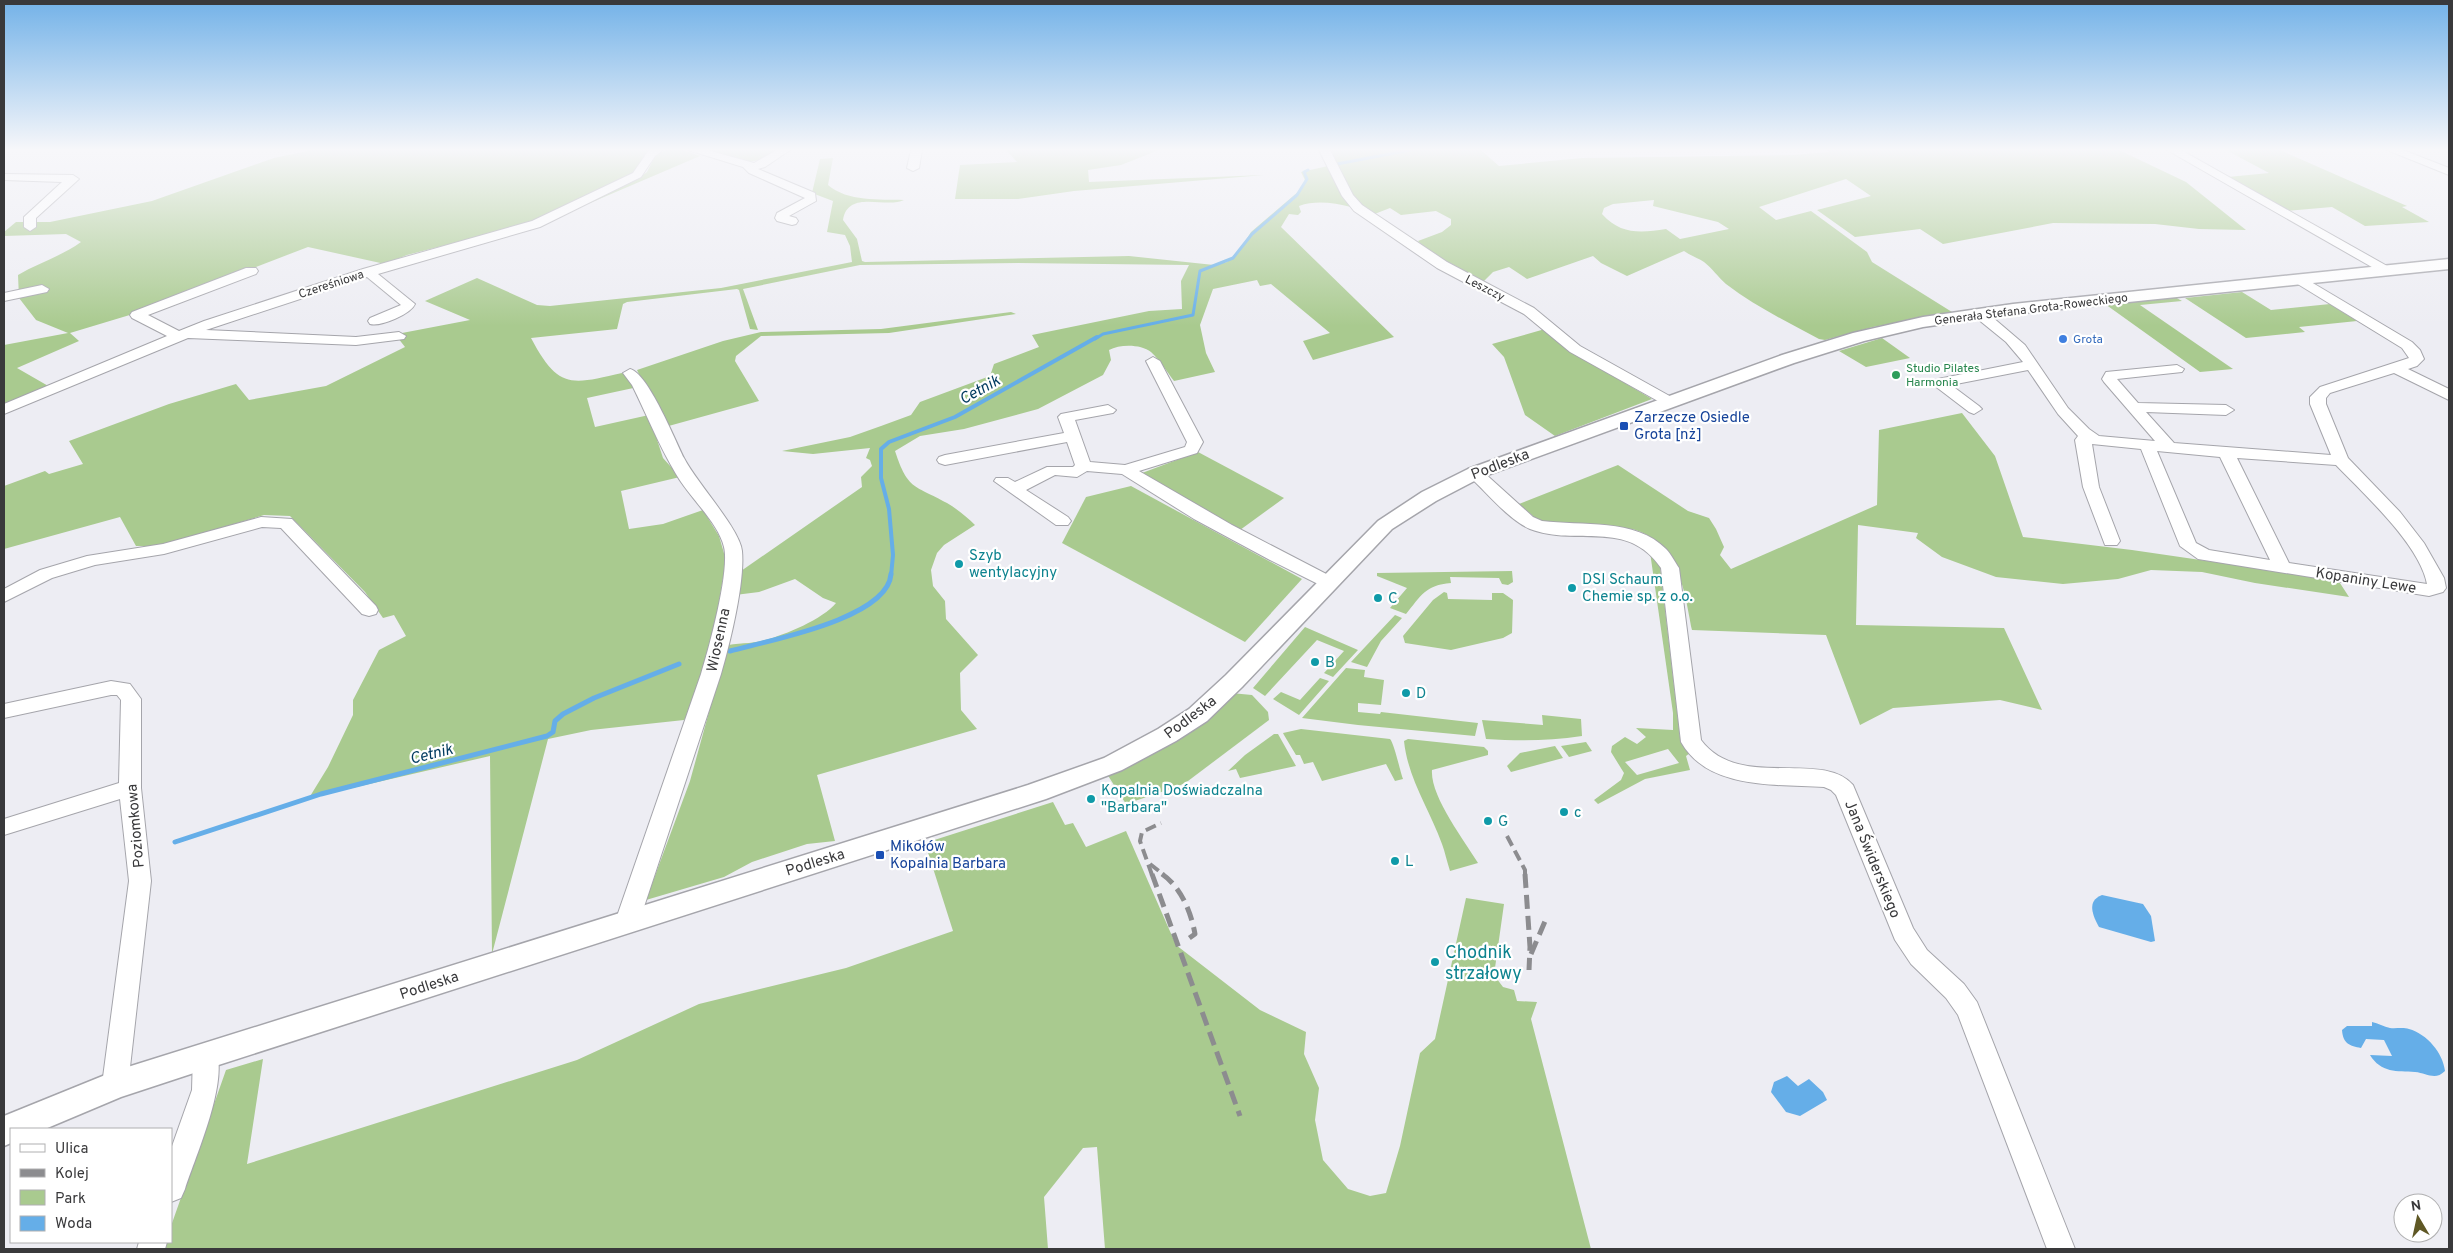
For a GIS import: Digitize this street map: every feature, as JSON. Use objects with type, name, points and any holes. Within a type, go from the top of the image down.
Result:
[{"type":"street","points":[[30,227],[30,217],[40,208]]},
{"type":"street","name":"Czereśniowa","points":[[4,409],[182,334],[368,272],[431,253],[513,232],[571,208]]},
{"type":"street","points":[[792,221],[781,218],[781,216],[796,208]]},
{"type":"street","name":"Leszczy","points":[[1359,208],[1442,265],[1529,311],[1582,354],[1670,402]]},
{"type":"street","points":[[2277,208],[2389,271]]},
{"type":"street","name":"Generała Stefana Grota-Roweckiego","points":[[1542,448],[1826,346],[1923,322],[1979,313],[2449,264]]},
{"type":"street","points":[[251,272],[137,315],[182,334],[193,335],[356,341],[399,336]]},
{"type":"street","points":[[368,272],[408,304],[407,307],[375,321]]},
{"type":"street","name":"Kopaniny Lewe","points":[[2147,445],[2189,546],[2204,555],[2429,590],[2437,588],[2435,578],[2418,547],[2394,516],[2341,460],[2319,411],[2318,397],[2325,390],[2415,362],[2416,355],[2412,349],[2301,280]]},
{"type":"street","points":[[4,298],[42,289]]},
{"type":"street","points":[[1979,313],[2015,342],[2041,381],[2088,436],[2102,441],[2226,453],[2341,460]]},
{"type":"street","points":[[1083,466],[1126,470],[1191,450],[1195,442],[1153,361]]},
{"type":"street","points":[[1974,409],[1938,383],[2031,365]]},
{"type":"street","points":[[2394,368],[2449,395]]},
{"type":"street","points":[[2169,447],[2109,379],[2110,376],[2177,369]]},
{"type":"street","name":"Wiosenna","points":[[627,922],[711,674],[720,643],[734,562],[733,548],[728,536],[684,474],[655,420],[639,384],[630,374]]},
{"type":"street","points":[[2135,407],[2226,410]]},
{"type":"street","points":[[1083,466],[1066,416],[1108,410]]},
{"type":"street","points":[[945,460],[1072,436]]},
{"type":"street","points":[[2088,436],[2083,440],[2091,487],[2111,541]]},
{"type":"street","name":"Podleska","points":[[11,1128],[115,1085],[1037,792],[1122,760],[1198,715],[1234,681],[1385,525],[1432,493],[1475,473],[1542,448]]},
{"type":"street","points":[[2226,453],[2282,566]]},
{"type":"street","points":[[1062,521],[1008,485],[1053,470],[1077,472],[1083,466]]},
{"type":"street","points":[[1126,470],[1249,542],[1328,582]]},
{"type":"street","name":"Jana Świderskiego","points":[[1475,473],[1527,521],[1550,528],[1636,536],[1655,546],[1664,557],[1670,568],[1691,742],[1698,752],[1710,762],[1734,773],[1826,779],[1839,784],[1845,791],[1903,933],[1919,957],[1955,992],[1968,1010],[2061,1249]]},
{"type":"street","points":[[4,596],[46,574],[93,560],[164,549],[261,522],[271,521],[286,523],[369,610]]},
{"type":"street","name":"Poziomkowa","points":[[4,711],[88,691],[111,688],[123,690],[131,698],[130,788],[140,881],[115,1085]]},
{"type":"street","points":[[4,827],[130,788]]},
{"type":"street","points":[[172,1186],[205,1090],[206,1055]]},
{"type":"green space","points":[[116,208],[563,208],[512,228],[407,255],[385,264],[308,247],[133,314],[70,333],[79,341],[17,368],[50,387],[4,408],[4,345],[68,333],[36,320],[19,298],[18,275],[81,242],[66,234],[4,236],[4,232],[16,222],[50,222]]},
{"type":"green space","points":[[832,208],[849,208],[843,220],[857,239],[862,261],[865,262],[1129,256],[1214,265],[1227,262],[1240,250],[1251,232],[1279,208],[1300,208],[1301,212],[1298,215],[1289,214],[1281,227],[1394,337],[1313,360],[1303,341],[1330,333],[1271,284],[1260,286],[1257,280],[1213,289],[1200,325],[1206,353],[1215,372],[1174,381],[1147,349],[1136,346],[1114,348],[1109,350],[1111,360],[1103,375],[1038,409],[964,429],[920,436],[895,451],[904,473],[914,485],[951,505],[975,525],[944,545],[937,553],[931,570],[933,586],[945,601],[946,619],[978,655],[960,673],[961,710],[977,729],[817,775],[835,841],[807,844],[752,862],[724,877],[646,900],[690,781],[712,701],[723,646],[760,641],[783,634],[803,626],[822,615],[836,603],[823,598],[795,579],[759,592],[735,595],[741,571],[862,487],[861,477],[872,466],[870,460],[866,458],[870,448],[813,454],[782,451],[850,437],[911,415],[920,402],[990,376],[994,364],[1039,347],[1032,335],[1149,311],[1182,309],[1181,281],[1189,265],[1018,263],[860,265],[743,289],[758,330],[750,329],[739,290],[737,289],[627,302],[623,304],[617,329],[531,338],[549,367],[558,375],[577,381],[622,373],[638,387],[587,398],[595,427],[649,415],[663,458],[680,477],[621,491],[629,529],[663,524],[703,510],[719,536],[726,560],[711,650],[689,713],[684,720],[591,730],[548,739],[492,954],[490,756],[309,798],[328,767],[353,715],[353,700],[379,650],[406,636],[394,615],[383,618],[365,592],[290,516],[264,515],[160,546],[136,546],[120,517],[4,549],[4,486],[45,471],[49,474],[83,464],[69,441],[169,404],[236,384],[249,400],[326,386],[405,347],[398,338],[404,336],[402,333],[470,320],[425,301],[477,278],[537,305],[550,306],[721,288],[852,262],[850,246],[845,235],[827,232]]},
{"type":"green space","points":[[1364,208],[1389,208],[1372,215]]},
{"type":"green space","points":[[1391,208],[1604,208],[1602,214],[1616,226],[1640,232],[1666,229],[1680,239],[1729,229],[1718,222],[1663,208],[1761,208],[1776,220],[1811,211],[1867,252],[1872,262],[1952,312],[1873,327],[1825,340],[1819,339],[1748,299],[1726,284],[1704,262],[1684,251],[1627,276],[1601,263],[1593,256],[1527,279],[1509,267],[1493,272],[1481,284],[1425,249],[1418,241],[1442,232],[1451,225],[1451,219],[1436,211],[1401,215]]},
{"type":"green space","points":[[1823,208],[2219,208],[2246,230],[2199,229],[2155,224],[2053,223],[1943,244],[1920,229],[1855,237],[1817,210]]},
{"type":"green space","points":[[2282,208],[2315,208],[2286,211]]},
{"type":"green space","points":[[2335,208],[2405,208],[2429,222],[2365,226]]},
{"type":"green space","points":[[2242,292],[2271,310],[2330,304],[2357,321],[2299,327],[2305,332],[2246,338],[2185,298]]},
{"type":"green space","points":[[2175,297],[2182,301],[2140,305],[2233,369],[2200,372],[2105,304]]},
{"type":"green space","points":[[1011,312],[1016,314],[889,333],[761,336],[736,356],[735,361],[759,401],[665,427],[637,370],[723,341],[761,332],[881,329]]},
{"type":"green space","points":[[1545,329],[1572,352],[1652,399],[1555,436],[1525,415],[1504,357],[1492,344]]},
{"type":"green space","points":[[1882,338],[1910,358],[1866,367],[1839,351]]},
{"type":"green space","points":[[1962,413],[1995,456],[2023,537],[2132,550],[2338,580],[2349,597],[2255,583],[2202,572],[2151,570],[2118,579],[2063,584],[1996,577],[1942,557],[1916,538],[1918,533],[1858,525],[1856,625],[2004,628],[2042,710],[2000,700],[1893,708],[1860,725],[1826,635],[1692,630],[1686,599],[1677,569],[1670,556],[1660,544],[1648,535],[1632,529],[1540,522],[1519,504],[1618,465],[1688,511],[1709,518],[1724,547],[1720,555],[1731,569],[1877,505],[1879,430]]},
{"type":"green space","points":[[1198,452],[1284,498],[1240,530],[1142,473]]},
{"type":"green space","points":[[1131,486],[1302,579],[1245,642],[1062,543],[1086,497]]},
{"type":"green space","points":[[1650,552],[1660,566],[1680,737],[1690,753],[1686,756],[1690,770],[1645,779],[1598,804],[1594,800],[1621,780],[1624,773],[1611,752],[1612,746],[1625,737],[1637,744],[1646,737],[1636,728],[1673,730],[1673,713]],"holes":[[[1668,749],[1679,763],[1637,775],[1625,762]]]},
{"type":"green space","points":[[1512,571],[1513,582],[1508,585],[1502,584],[1499,578],[1450,577],[1451,583],[1435,586],[1424,592],[1406,614],[1390,608],[1407,588],[1377,576],[1377,573]]},
{"type":"green space","points":[[1444,592],[1447,593],[1448,599],[1492,600],[1492,593],[1503,593],[1513,600],[1512,633],[1503,638],[1451,650],[1405,643],[1403,636],[1433,600]]},
{"type":"green space","points":[[1395,615],[1402,618],[1381,641],[1367,667],[1351,662]]},
{"type":"green space","points":[[1305,627],[1358,650],[1333,677],[1324,673],[1344,651],[1317,640],[1265,696],[1253,688]]},
{"type":"green space","points":[[1346,668],[1365,670],[1364,677],[1384,680],[1381,705],[1358,703],[1358,712],[1380,714],[1381,712],[1478,723],[1475,736],[1302,718]]},
{"type":"green space","points":[[1320,678],[1329,681],[1299,715],[1273,699],[1281,692],[1300,700]]},
{"type":"green space","points":[[1231,693],[1252,695],[1268,712],[1269,720],[1188,781],[1179,786],[1126,804],[1107,774]]},
{"type":"green space","points":[[1542,715],[1581,719],[1582,736],[1534,740],[1486,739],[1482,720],[1543,725]]},
{"type":"green space","points":[[1301,729],[1390,739],[1403,779],[1395,781],[1386,764],[1322,781],[1313,762],[1304,764],[1300,755],[1296,755],[1283,733]]},
{"type":"green space","points":[[1274,734],[1278,734],[1296,766],[1240,778],[1236,769],[1228,771],[1245,755]]},
{"type":"green space","points":[[1408,739],[1484,747],[1488,751],[1488,755],[1432,770],[1436,792],[1442,805],[1478,863],[1450,871],[1437,831],[1414,781],[1404,741]]},
{"type":"green space","points":[[1586,742],[1592,751],[1569,757],[1561,746]]},
{"type":"green space","points":[[1555,746],[1563,758],[1511,772],[1507,766],[1520,753]]},
{"type":"green space","points":[[1053,802],[1065,825],[1073,823],[1086,847],[1126,831],[1176,945],[1260,1010],[1306,1032],[1304,1054],[1319,1088],[1315,1120],[1323,1160],[1348,1189],[1370,1196],[1386,1193],[1400,1146],[1420,1053],[1435,1039],[1466,898],[1504,904],[1494,975],[1503,987],[1514,990],[1517,1001],[1537,1002],[1531,1019],[1591,1249],[1105,1249],[1097,1147],[1083,1148],[1044,1197],[1048,1249],[163,1249],[166,1243],[172,1243],[172,1223],[226,1070],[263,1059],[247,1164],[577,1060],[699,1004],[846,968],[953,931],[925,843]]},
{"type":"water","points":[[2102,895],[2143,904],[2151,916],[2155,941],[2151,942],[2099,927],[2093,914],[2092,905]]},
{"type":"water","points":[[2372,1022],[2390,1028],[2409,1029],[2422,1035],[2437,1051],[2444,1064],[2445,1071],[2438,1076],[2434,1076],[2390,1070],[2379,1065],[2370,1055],[2392,1056],[2384,1040],[2366,1039],[2361,1048],[2350,1045],[2344,1038],[2342,1030],[2347,1026],[2372,1026]]},
{"type":"water","points":[[1787,1076],[1798,1086],[1809,1079],[1823,1092],[1827,1100],[1800,1116],[1786,1112],[1771,1092],[1774,1082]]},
{"type":"waterway","name":"Cetnik","points":[[1095,339],[1103,334],[1193,315],[1200,271],[1233,258],[1252,234],[1281,208]]},
{"type":"waterway","name":"Cetnik","points":[[891,576],[893,555],[889,509],[881,478],[881,449],[889,442],[955,417],[1097,337]]},
{"type":"waterway","name":"Cetnik","points":[[730,651],[823,626],[848,616],[870,604],[885,590],[891,574]]},
{"type":"waterway","name":"Cetnik","points":[[175,842],[321,794],[547,736],[553,732],[555,721],[563,714],[594,698],[679,664]]},
{"type":"railway","points":[[1152,875],[1140,841],[1142,832],[1161,823]]},
{"type":"railway","points":[[1507,836],[1525,870],[1525,874]]},
{"type":"railway","points":[[1150,864],[1164,875]]},
{"type":"railway","points":[[1152,874],[1240,1116]]},
{"type":"railway","points":[[1162,874],[1169,879],[1180,893],[1191,917],[1195,934],[1185,941]]},
{"type":"railway","points":[[1525,874],[1530,947],[1529,970]]},
{"type":"railway","points":[[1531,954],[1546,919]]},
{"type":"place","name":"Grota","points":[[2063,339]]},
{"type":"place","name":"Studio Pilates Harmonia","points":[[1896,375]]},
{"type":"place","name":"Zarzecze Osiedle Grota [nż]","points":[[1624,426]]},
{"type":"place","name":"Szyb wentylacyjny","points":[[959,564]]},
{"type":"place","name":"DSI Schaum Chemie sp. z o.o.","points":[[1572,588]]},
{"type":"place","name":"C","points":[[1378,598]]},
{"type":"place","name":"B","points":[[1315,662]]},
{"type":"place","name":"D","points":[[1406,693]]},
{"type":"place","name":"Kopalnia Doświadczalna \"Barbara\"","points":[[1091,799]]},
{"type":"place","name":"c","points":[[1564,812]]},
{"type":"place","name":"G","points":[[1488,821]]},
{"type":"place","name":"Mikołów Kopalnia Barbara","points":[[880,855]]},
{"type":"place","name":"L","points":[[1395,861]]},
{"type":"place","name":"Chodnik strzałowy","points":[[1435,962]]}]
